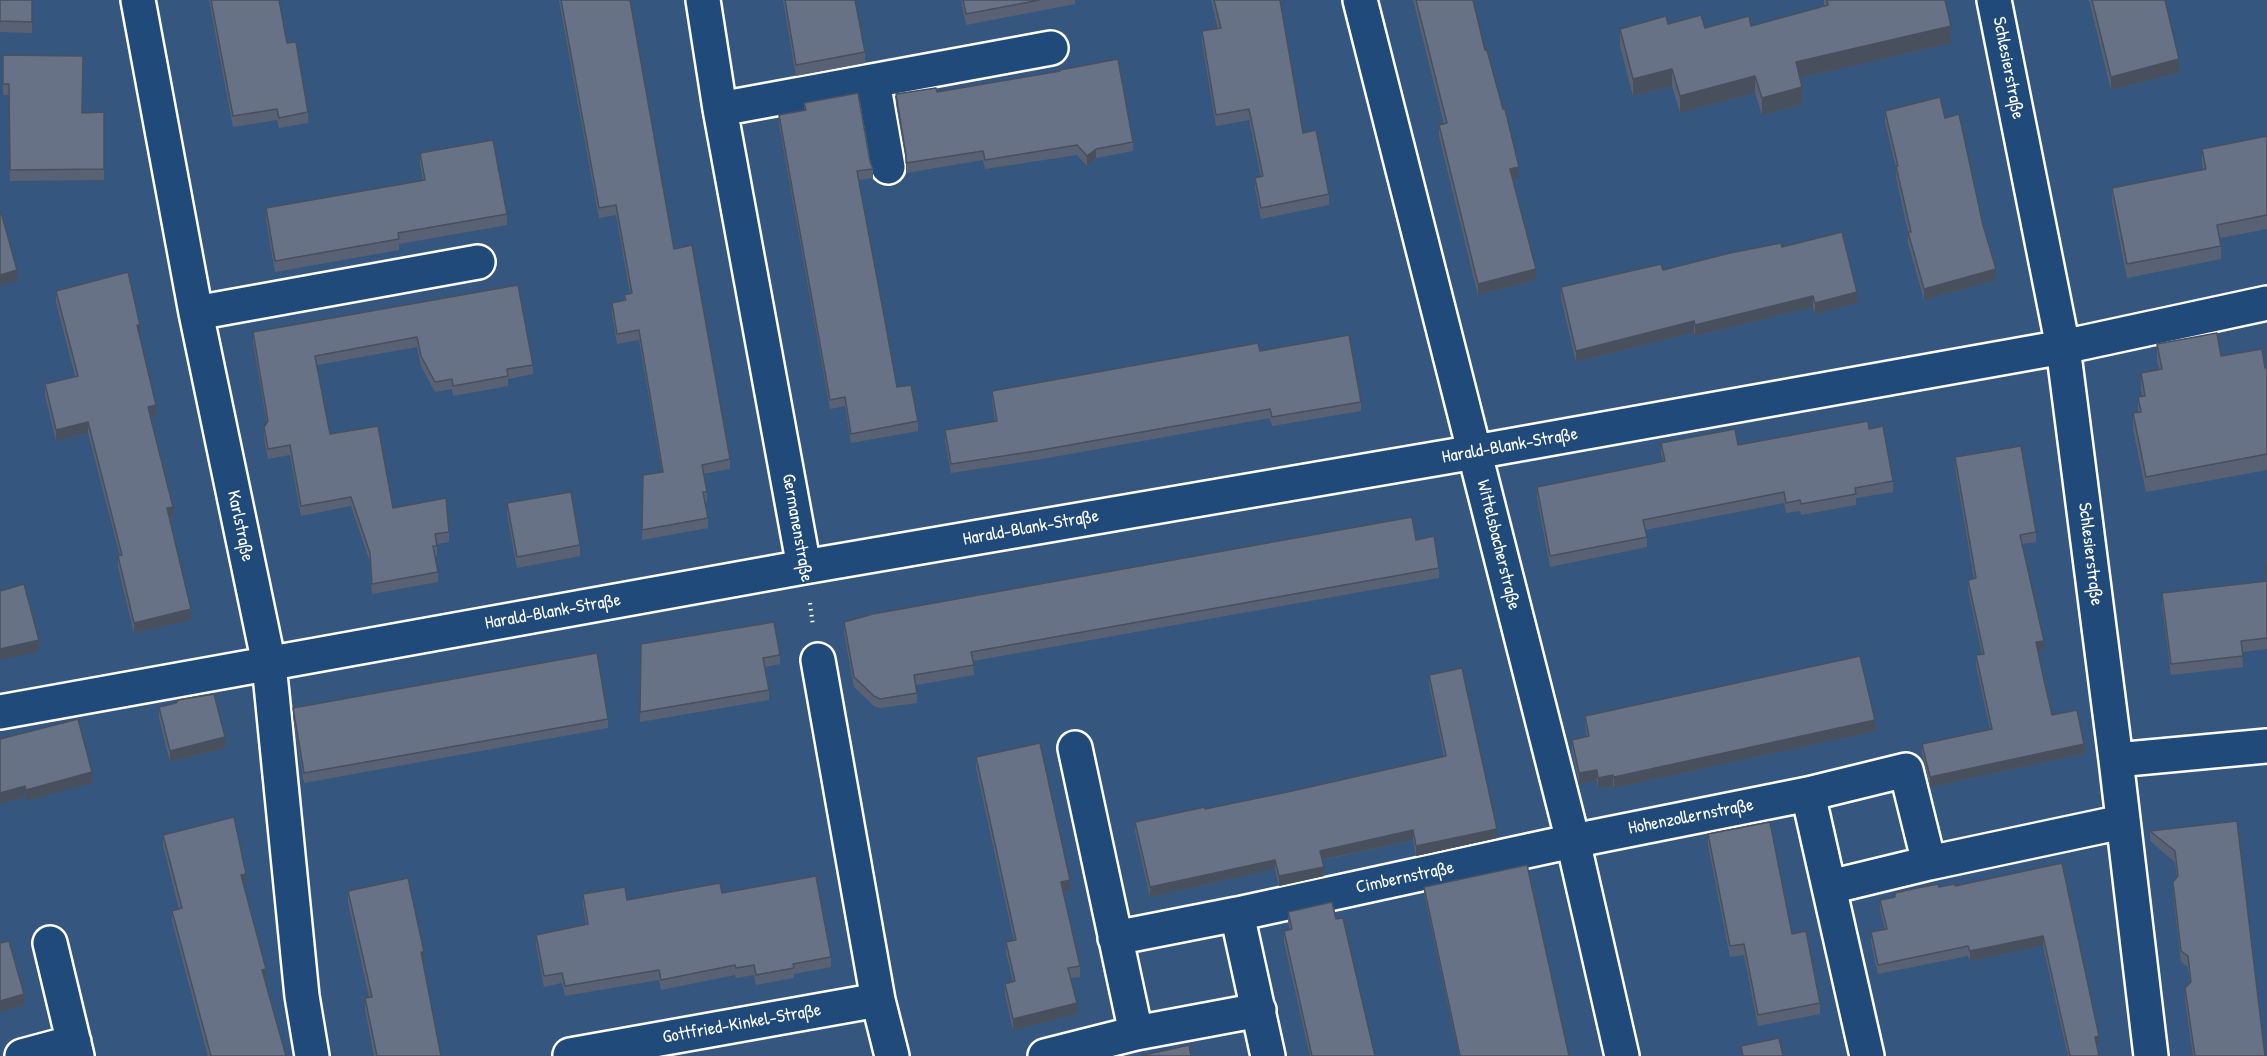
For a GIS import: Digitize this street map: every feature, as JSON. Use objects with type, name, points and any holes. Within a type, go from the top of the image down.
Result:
[{"type":"street","name":"Karlstraße","points":[[138,0],[196,313],[269,664],[302,996],[312,1056]]},
{"type":"street","name":"Germanenstraße","points":[[703,0],[720,109],[804,567]]},
{"type":"street","name":"Wittelsbacherstraße","points":[[1360,0],[1573,841],[1622,1056]]},
{"type":"street","name":"Schlesierstraße","points":[[1994,0],[2063,347],[2151,1056]]},
{"type":"street","points":[[720,109],[1051,48]]},
{"type":"street","points":[[873,81],[888,167]]},
{"type":"street","points":[[196,313],[478,262]]},
{"type":"street","points":[[2063,347],[2267,303]]},
{"type":"street","name":"Harald-Blank-Straße","points":[[0,712],[804,567],[1475,452],[2063,347]]},
{"type":"street","points":[[818,660],[878,1000],[892,1056]]},
{"type":"street","points":[[2116,760],[2267,746]]},
{"type":"street","points":[[1075,748],[1136,1034]]},
{"type":"street","name":"Hohenzollernstraße","points":[[1573,841],[1808,794],[1906,770],[1929,863]]},
{"type":"street","points":[[1808,794],[1867,1056]]},
{"type":"street","points":[[1830,887],[1929,863],[2122,822]]},
{"type":"street","name":"Cimbernstraße","points":[[1115,938],[1573,841]]},
{"type":"street","points":[[1237,914],[1268,1056]]},
{"type":"street","points":[[21,1056],[75,1049],[50,943]]},
{"type":"street","name":"Gottfried-Kinkel-Straße","points":[[570,1055],[878,1000]]},
{"type":"street","points":[[1044,1056],[1136,1034],[1259,1010]]},
{"type":"path","name":"Germanenstraße","points":[[804,567],[818,660]]},
{"type":"building","points":[[0,0],[32,0],[32,22],[0,21]]},
{"type":"building","points":[[211,0],[279,0],[287,43],[296,42],[308,112],[279,118],[277,109],[233,116]]},
{"type":"building","points":[[561,0],[630,0],[674,249],[692,245],[730,459],[702,465],[707,492],[703,492],[708,518],[642,530],[643,475],[663,472],[639,330],[617,334],[612,303],[626,300],[624,295],[632,293],[616,205],[599,208]]},
{"type":"building","points":[[785,0],[855,0],[865,52],[796,65]]},
{"type":"building","points":[[963,0],[1040,0],[966,14]]},
{"type":"building","points":[[1214,0],[1280,0],[1303,133],[1316,130],[1329,194],[1261,208],[1255,178],[1263,176],[1249,109],[1216,115],[1202,31],[1221,28]]},
{"type":"building","points":[[1416,0],[1473,0],[1485,50],[1487,50],[1503,109],[1505,109],[1519,167],[1510,169],[1536,269],[1478,284],[1439,125],[1447,123]]},
{"type":"building","points":[[1827,0],[1945,0],[1951,26],[1796,62],[1802,87],[1762,98],[1755,76],[1680,96],[1672,69],[1633,79],[1620,29],[1666,16],[1668,24],[1701,15],[1705,28],[1749,16],[1751,26],[1828,5]]},
{"type":"building","points":[[2092,0],[2165,0],[2179,59],[2111,77]]},
{"type":"building","points":[[3,55],[83,56],[82,113],[104,112],[104,169],[10,170],[9,84],[3,84]]},
{"type":"building","points":[[1118,59],[1133,142],[1096,149],[1087,156],[1077,145],[985,160],[983,151],[906,163],[896,94],[936,88],[937,92]]},
{"type":"building","points":[[858,93],[873,169],[857,171],[897,387],[911,385],[918,421],[851,434],[845,397],[830,400],[779,115],[806,110],[804,103]]},
{"type":"building","points":[[1940,97],[1945,118],[1959,114],[1983,225],[1996,269],[1924,289],[1908,232],[1911,232],[1885,111]]},
{"type":"building","points":[[2267,136],[2267,215],[2217,225],[2221,246],[2127,264],[2112,188],[2206,169],[2202,149]]},
{"type":"building","points":[[493,140],[507,214],[398,233],[399,239],[275,261],[266,208],[425,180],[420,153]]},
{"type":"building","points":[[0,213],[17,270],[0,275]]},
{"type":"building","points":[[1842,232],[1857,292],[1815,303],[1813,296],[1695,325],[1694,321],[1576,351],[1561,287],[1661,264],[1663,270],[1730,253],[1781,243],[1782,247]]},
{"type":"building","points":[[128,272],[140,325],[137,325],[156,405],[148,407],[173,507],[167,508],[191,609],[134,623],[118,556],[122,555],[88,422],[56,430],[45,384],[78,376],[56,291]]},
{"type":"building","points":[[518,285],[533,365],[507,369],[508,376],[453,386],[452,379],[435,382],[421,356],[417,337],[315,356],[330,434],[378,426],[393,508],[446,498],[449,532],[435,534],[437,546],[433,546],[438,572],[372,584],[370,553],[351,497],[301,506],[290,445],[268,449],[264,427],[268,421],[253,332]]},
{"type":"building","points":[[2217,333],[2221,356],[2262,349],[2265,368],[2267,368],[2267,454],[2146,477],[2133,413],[2141,412],[2138,397],[2145,396],[2141,373],[2162,369],[2157,344]]},
{"type":"building","points":[[1349,335],[1361,402],[1272,417],[1270,409],[951,464],[945,430],[997,421],[992,391],[1258,343],[1260,351]]},
{"type":"building","points":[[1868,421],[1869,429],[1883,426],[1893,481],[1855,488],[1856,494],[1801,504],[1800,500],[1786,503],[1784,492],[1643,520],[1647,537],[1550,556],[1537,487],[1665,461],[1661,443],[1735,429],[1738,445]]},
{"type":"building","points":[[2021,446],[2036,532],[2020,535],[2044,641],[2036,642],[2044,680],[2052,715],[2077,710],[2084,744],[1930,777],[1922,744],[1992,729],[1976,655],[1984,654],[1968,580],[1976,578],[1955,457]]},
{"type":"building","points":[[571,492],[580,545],[517,557],[507,503]]},
{"type":"building","points":[[1412,517],[1416,540],[1434,536],[1439,568],[971,652],[974,665],[914,675],[917,693],[880,699],[854,677],[844,622],[873,614]]},
{"type":"building","points":[[2267,581],[2267,638],[2241,641],[2243,656],[2171,664],[2162,593]]},
{"type":"building","points":[[24,584],[39,640],[0,649],[0,591]]},
{"type":"building","points":[[774,622],[780,655],[763,658],[769,690],[640,712],[641,644]]},
{"type":"building","points":[[597,653],[608,719],[304,773],[293,708]]},
{"type":"building","points":[[1860,656],[1875,720],[1614,777],[1613,775],[1598,778],[1597,770],[1579,773],[1572,740],[1589,736],[1585,716]]},
{"type":"building","points":[[1462,668],[1497,829],[1416,846],[1413,830],[1320,851],[1324,867],[1279,876],[1275,860],[1150,887],[1135,822],[1292,791],[1446,756],[1429,675]]},
{"type":"building","points":[[214,694],[225,737],[170,751],[159,707],[176,703],[178,700]]},
{"type":"building","points":[[78,719],[92,772],[26,790],[25,786],[0,793],[0,739]]},
{"type":"building","points":[[1040,743],[1070,880],[1061,882],[1080,966],[1068,968],[1077,1003],[1013,1019],[1005,984],[1015,981],[1006,942],[1016,940],[976,757]]},
{"type":"building","points":[[234,817],[246,874],[241,875],[266,969],[262,970],[286,1056],[211,1056],[172,911],[182,908],[163,835]]},
{"type":"building","points":[[2237,821],[2265,1056],[2195,1056],[2185,988],[2191,982],[2188,956],[2181,951],[2173,882],[2178,876],[2175,851],[2150,831]]},
{"type":"building","points":[[1770,822],[1792,934],[1806,931],[1820,1003],[1758,1015],[1744,944],[1730,946],[1708,834]]},
{"type":"building","points":[[2062,863],[2099,1036],[2095,1037],[2099,1056],[2070,1056],[2043,936],[1970,951],[1968,946],[1878,965],[1871,932],[1887,929],[1880,900],[1895,897],[1895,893],[1917,888],[1938,884],[1939,887],[1955,884],[1955,886]]},
{"type":"building","points":[[1527,865],[1569,1056],[1460,1056],[1424,887]]},
{"type":"building","points":[[816,876],[831,957],[793,964],[794,968],[756,975],[754,965],[736,968],[735,965],[661,980],[659,970],[565,986],[562,973],[544,976],[536,935],[588,924],[583,894],[625,887],[627,900],[720,883],[722,893]]},
{"type":"building","points":[[408,878],[424,952],[421,952],[441,1056],[377,1056],[365,998],[372,997],[348,891]]},
{"type":"building","points":[[1332,902],[1336,919],[1343,918],[1375,1056],[1312,1056],[1284,931],[1292,929],[1288,912]]},
{"type":"building","points":[[9,941],[24,994],[0,1001],[0,943]]},
{"type":"building","points":[[1779,1038],[1783,1056],[1743,1056],[1741,1046]]},
{"type":"building","points":[[1189,1045],[1191,1056],[1140,1056]]}]
